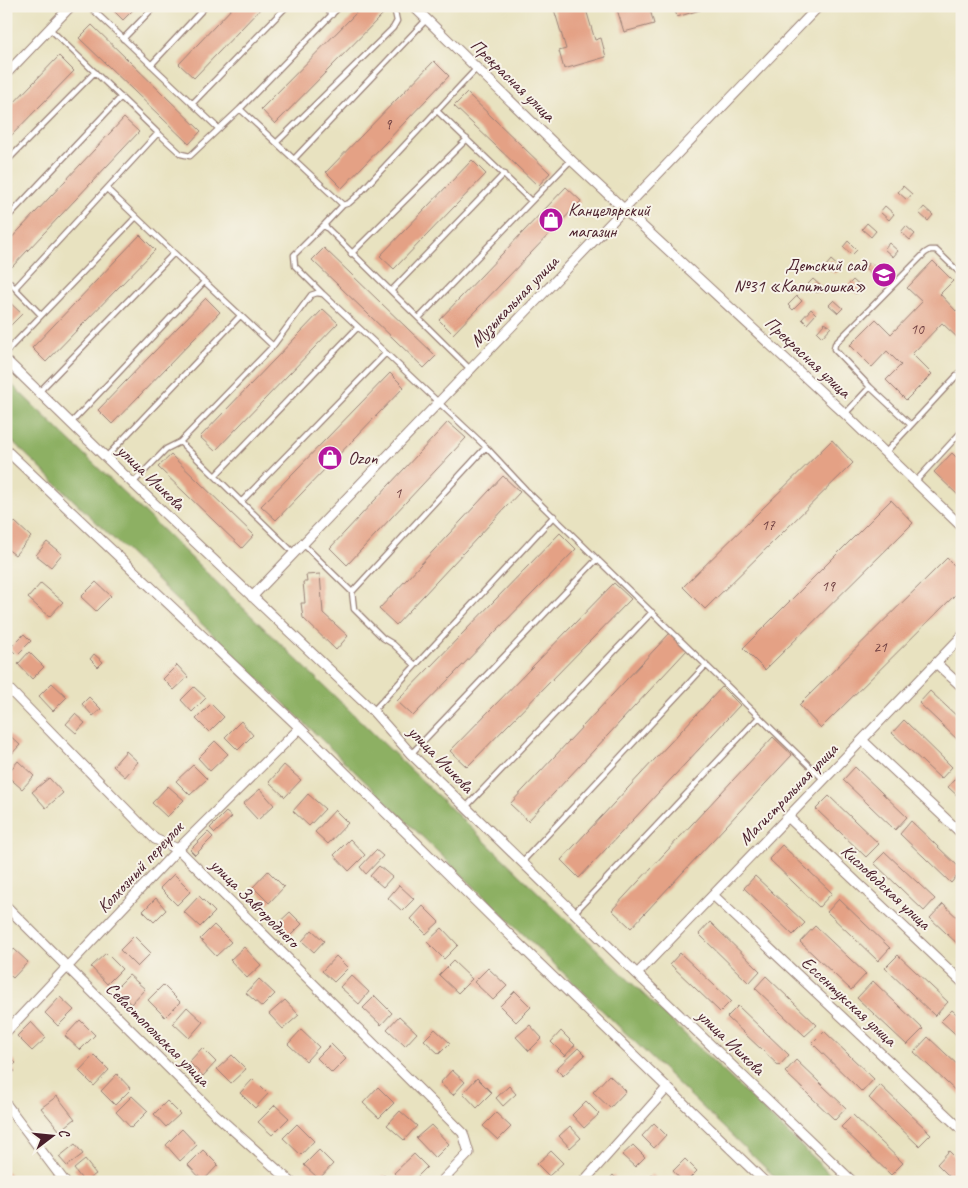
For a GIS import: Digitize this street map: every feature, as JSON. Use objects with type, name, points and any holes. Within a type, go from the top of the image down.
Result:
[{"type":"street","points":[[6,74],[71,6]]},
{"type":"street","name":"Прекрасная улица","points":[[413,6],[571,160],[845,414],[962,526]]},
{"type":"street","name":"Музыкальная улица","points":[[252,597],[819,6]]},
{"type":"street","name":"улица Ишкова","points":[[6,360],[373,711],[411,754],[574,914],[853,1182]]},
{"type":"street","points":[[6,450],[300,728],[765,1182]]},
{"type":"street","name":"Магистральная улица","points":[[637,974],[962,636]]},
{"type":"street","points":[[936,663],[962,687]]},
{"type":"street","name":"улица Завгороднего","points":[[6,686],[155,839],[178,849],[463,1133],[469,1153],[441,1182]]},
{"type":"street","name":"Колхозный переулок","points":[[6,1032],[178,849],[300,728]]},
{"type":"street","points":[[862,740],[962,834]]},
{"type":"street","name":"Кисловодская улица","points":[[788,817],[962,982]]},
{"type":"street","name":"Ессентукская улица","points":[[713,895],[962,1130]]},
{"type":"street","name":"Севастопольская улица","points":[[6,906],[214,1113],[291,1182]]},
{"type":"street","points":[[583,1182],[667,1088]]},
{"type":"street","points":[[6,1104],[65,1182]]},
{"type":"lane","points":[[89,6],[219,129]]},
{"type":"lane","points":[[123,39],[155,6]]},
{"type":"lane","points":[[151,65],[206,6]]},
{"type":"lane","points":[[192,104],[287,6]]},
{"type":"lane","points":[[324,6],[332,15]]},
{"type":"lane","points":[[50,29],[181,154],[190,156],[240,109],[340,6]]},
{"type":"lane","points":[[277,142],[393,28],[397,21],[395,12],[388,6]]},
{"type":"lane","points":[[295,158],[426,19]]},
{"type":"lane","points":[[477,68],[356,196],[349,203],[343,205],[294,255],[295,266],[486,447],[526,490],[824,780]]},
{"type":"lane","points":[[6,162],[95,72]]},
{"type":"lane","points":[[6,219],[122,97]]},
{"type":"lane","points":[[240,109],[295,158],[343,205]]},
{"type":"lane","points":[[436,110],[531,201]]},
{"type":"lane","points":[[15,288],[158,133]]},
{"type":"lane","points":[[351,254],[467,139]]},
{"type":"lane","points":[[419,318],[571,160]]},
{"type":"lane","points":[[391,290],[504,174]]},
{"type":"lane","points":[[108,189],[174,254],[273,346]]},
{"type":"lane","points":[[6,352],[136,217]]},
{"type":"lane","points":[[324,225],[351,254],[391,290],[471,370]]},
{"type":"lane","points":[[910,425],[834,349],[835,344],[930,250],[936,250],[962,275]]},
{"type":"lane","points":[[39,392],[174,254]]},
{"type":"lane","points":[[6,279],[41,315]]},
{"type":"lane","points":[[71,423],[204,282]]},
{"type":"lane","points":[[134,483],[166,449],[180,442],[273,346],[311,295],[323,294]]},
{"type":"lane","points":[[106,456],[240,316]]},
{"type":"lane","points":[[215,476],[358,327]]},
{"type":"lane","points":[[241,502],[386,353]]},
{"type":"lane","points":[[885,453],[962,370]]},
{"type":"lane","points":[[845,414],[870,387]]},
{"type":"lane","points":[[916,482],[962,431]]},
{"type":"lane","points":[[957,437],[962,441]]},
{"type":"lane","points":[[180,442],[294,553]]},
{"type":"lane","points":[[352,592],[486,447]]},
{"type":"lane","points":[[373,711],[554,516]]},
{"type":"lane","points":[[303,544],[352,592],[354,609],[383,638],[394,644],[415,665]]},
{"type":"lane","points":[[411,754],[597,559]]},
{"type":"lane","points":[[466,807],[652,612]]},
{"type":"lane","points":[[522,862],[706,665]]},
{"type":"lane","points":[[574,914],[759,717]]},
{"type":"green space","points":[[6,379],[838,1182],[780,1182],[6,435]]},
{"type":"building","points":[[109,6],[137,6],[123,20]]},
{"type":"building","points":[[234,6],[263,6],[194,78],[179,64]]},
{"type":"building","points":[[363,6],[377,6],[384,13],[275,124],[261,109]]},
{"type":"building","points":[[553,6],[585,6],[595,40],[601,38],[606,57],[564,69],[559,51],[566,49]]},
{"type":"building","points":[[616,6],[649,6],[654,24],[624,32]]},
{"type":"building","points":[[674,6],[702,6],[703,9],[677,17]]},
{"type":"building","points":[[92,25],[201,131],[189,144],[79,38]]},
{"type":"building","points":[[59,56],[74,71],[6,141],[6,111]]},
{"type":"building","points":[[434,61],[449,76],[342,188],[326,172]]},
{"type":"building","points":[[467,93],[550,173],[538,186],[454,106]]},
{"type":"building","points":[[124,118],[139,132],[12,267],[6,262],[6,244]]},
{"type":"building","points":[[472,160],[486,174],[394,269],[380,256]]},
{"type":"building","points":[[903,186],[912,194],[907,200],[898,192]]},
{"type":"building","points":[[566,187],[581,201],[453,334],[439,320]]},
{"type":"building","points":[[885,206],[894,214],[889,220],[880,212]]},
{"type":"building","points":[[924,207],[933,215],[928,221],[919,213]]},
{"type":"building","points":[[867,223],[876,231],[871,237],[862,229]]},
{"type":"building","points":[[906,226],[915,234],[910,240],[901,232]]},
{"type":"building","points":[[140,235],[155,250],[46,362],[32,348]]},
{"type":"building","points":[[848,241],[857,250],[852,255],[843,247]]},
{"type":"building","points":[[889,243],[898,251],[893,257],[884,249]]},
{"type":"building","points":[[324,248],[436,356],[424,368],[312,260]]},
{"type":"building","points":[[831,260],[840,268],[835,274],[826,266]]},
{"type":"building","points":[[933,261],[953,281],[940,294],[956,311],[962,305],[962,342],[942,323],[912,354],[932,374],[906,400],[886,380],[901,365],[887,351],[872,367],[850,345],[876,319],[891,334],[922,302],[907,288]]},
{"type":"building","points":[[870,262],[879,270],[874,276],[865,268]]},
{"type":"building","points":[[813,279],[822,287],[817,293],[808,284]]},
{"type":"building","points":[[853,280],[862,288],[856,294],[848,285]]},
{"type":"building","points":[[797,296],[802,301],[793,310],[788,305]]},
{"type":"building","points":[[206,298],[220,312],[112,424],[98,410]]},
{"type":"building","points":[[6,299],[22,314],[10,326],[6,323]]},
{"type":"building","points":[[834,300],[843,308],[838,313],[829,305]]},
{"type":"building","points":[[323,309],[338,323],[215,451],[200,437]]},
{"type":"building","points":[[811,309],[816,314],[807,324],[802,319]]},
{"type":"building","points":[[825,323],[831,327],[822,337],[817,332]]},
{"type":"building","points":[[390,373],[404,387],[276,520],[261,506]]},
{"type":"building","points":[[448,422],[466,438],[347,565],[330,548]]},
{"type":"building","points":[[832,440],[853,463],[705,609],[683,587]]},
{"type":"building","points":[[952,453],[962,463],[962,499],[934,472]]},
{"type":"building","points":[[171,455],[254,535],[242,548],[158,467]]},
{"type":"building","points":[[503,476],[520,492],[396,625],[379,609]]},
{"type":"building","points":[[891,500],[913,523],[765,670],[743,648]]},
{"type":"building","points":[[15,522],[31,537],[15,555],[6,548],[6,532]]},
{"type":"building","points":[[560,533],[576,549],[413,716],[397,701]]},
{"type":"building","points":[[47,542],[62,554],[51,567],[36,555]]},
{"type":"building","points":[[947,558],[962,573],[962,588],[821,728],[799,705]]},
{"type":"building","points":[[320,574],[323,613],[348,636],[336,650],[303,618],[301,603],[305,603],[303,582],[307,582],[306,575]]},
{"type":"building","points":[[96,582],[111,596],[96,611],[81,597]]},
{"type":"building","points":[[41,583],[63,602],[49,617],[28,598]]},
{"type":"building","points":[[614,583],[631,599],[467,767],[450,751]]},
{"type":"building","points":[[670,633],[688,649],[528,821],[510,804]]},
{"type":"building","points":[[24,634],[31,641],[17,655],[10,648]]},
{"type":"building","points":[[29,652],[44,667],[32,679],[18,664]]},
{"type":"building","points":[[94,654],[103,662],[98,667],[90,659]]},
{"type":"building","points":[[177,665],[188,677],[174,690],[163,679]]},
{"type":"building","points":[[52,683],[67,697],[53,711],[39,696]]},
{"type":"building","points":[[194,687],[206,698],[192,712],[181,700]]},
{"type":"building","points":[[722,687],[740,705],[579,878],[561,860]]},
{"type":"building","points":[[930,691],[962,721],[962,744],[919,703]]},
{"type":"building","points":[[89,697],[101,709],[93,716],[82,704]]},
{"type":"building","points":[[211,704],[224,717],[209,732],[196,719]]},
{"type":"building","points":[[75,714],[85,723],[76,733],[66,724]]},
{"type":"building","points":[[904,720],[952,767],[941,779],[892,733]]},
{"type":"building","points":[[241,721],[253,735],[238,750],[225,737]]},
{"type":"building","points":[[6,732],[20,745],[6,760]]},
{"type":"building","points":[[773,737],[792,755],[631,928],[612,910]]},
{"type":"building","points":[[215,741],[228,754],[210,771],[198,758]]},
{"type":"building","points":[[126,751],[138,762],[125,777],[113,766]]},
{"type":"building","points":[[18,761],[34,776],[22,789],[6,775]]},
{"type":"building","points":[[193,765],[207,779],[190,795],[176,781]]},
{"type":"building","points":[[284,765],[301,780],[285,797],[269,782]]},
{"type":"building","points":[[855,767],[907,817],[895,830],[843,780]]},
{"type":"building","points":[[958,775],[962,778],[962,800],[948,787]]},
{"type":"building","points":[[49,778],[63,793],[46,808],[32,792]]},
{"type":"building","points":[[168,786],[184,800],[167,817],[152,803]]},
{"type":"building","points":[[260,789],[274,805],[258,820],[243,804]]},
{"type":"building","points":[[308,794],[325,809],[309,826],[293,811]]},
{"type":"building","points":[[829,796],[879,844],[866,857],[816,809]]},
{"type":"building","points":[[335,810],[348,823],[328,844],[315,832]]},
{"type":"building","points":[[226,812],[232,817],[215,833],[210,828]]},
{"type":"building","points":[[911,821],[962,870],[951,883],[900,834]]},
{"type":"building","points":[[208,832],[213,837],[195,855],[190,850]]},
{"type":"building","points":[[350,839],[365,855],[349,871],[334,855]]},
{"type":"building","points":[[782,845],[832,893],[819,907],[769,859]]},
{"type":"building","points":[[376,850],[383,856],[366,874],[360,867]]},
{"type":"building","points":[[885,852],[935,899],[924,911],[874,863]]},
{"type":"building","points":[[379,866],[392,877],[383,887],[370,876]]},
{"type":"building","points":[[268,871],[284,887],[269,903],[253,887]]},
{"type":"building","points":[[174,874],[191,891],[177,905],[160,888]]},
{"type":"building","points":[[755,876],[805,923],[793,935],[744,888]]},
{"type":"building","points":[[399,885],[414,899],[402,911],[388,898]]},
{"type":"building","points":[[199,896],[215,912],[200,927],[184,912]]},
{"type":"building","points":[[156,898],[166,910],[154,922],[143,911]]},
{"type":"building","points":[[839,899],[890,948],[878,961],[827,912]]},
{"type":"building","points":[[943,904],[962,922],[962,948],[930,918]]},
{"type":"building","points":[[423,906],[439,922],[426,934],[411,919]]},
{"type":"building","points":[[290,912],[302,924],[287,939],[275,926]]},
{"type":"building","points":[[710,922],[760,971],[749,983],[699,934]]},
{"type":"building","points":[[214,925],[231,942],[216,956],[200,939]]},
{"type":"building","points":[[815,926],[866,974],[851,990],[800,942]]},
{"type":"building","points":[[442,928],[458,945],[444,959],[427,942]]},
{"type":"building","points":[[312,930],[324,941],[314,952],[302,941]]},
{"type":"building","points":[[134,936],[151,953],[137,967],[120,950]]},
{"type":"building","points":[[244,947],[261,965],[247,978],[230,960]]},
{"type":"building","points":[[14,949],[28,962],[13,978],[6,972],[6,958]]},
{"type":"building","points":[[106,953],[122,969],[107,984],[91,967]]},
{"type":"building","points":[[680,953],[731,1001],[720,1012],[670,964]]},
{"type":"building","points":[[898,955],[948,1002],[935,1016],[885,968]]},
{"type":"building","points":[[336,956],[348,968],[334,982],[322,971]]},
{"type":"building","points":[[453,961],[472,979],[458,993],[439,975]]},
{"type":"building","points":[[488,968],[507,986],[493,1000],[474,982]]},
{"type":"building","points":[[129,975],[145,989],[131,1004],[115,989]]},
{"type":"building","points":[[351,975],[369,992],[359,1004],[340,987]]},
{"type":"building","points":[[766,976],[817,1025],[805,1036],[755,988]]},
{"type":"building","points":[[259,979],[275,994],[262,1007],[246,993]]},
{"type":"building","points":[[873,981],[923,1029],[907,1045],[857,998]]},
{"type":"building","points":[[163,985],[180,1002],[165,1017],[148,1000]]},
{"type":"building","points":[[515,991],[531,1007],[516,1022],[500,1006]]},
{"type":"building","points":[[375,996],[392,1013],[381,1025],[363,1008]]},
{"type":"building","points":[[60,997],[74,1010],[58,1026],[45,1013]]},
{"type":"building","points":[[285,1000],[299,1015],[283,1029],[269,1014]]},
{"type":"building","points":[[738,1006],[789,1055],[779,1066],[727,1017]]},
{"type":"building","points":[[187,1007],[203,1022],[189,1038],[173,1023]]},
{"type":"building","points":[[952,1010],[962,1019],[962,1040],[941,1021]]},
{"type":"building","points":[[399,1016],[417,1033],[405,1046],[387,1029]]},
{"type":"building","points":[[80,1020],[95,1035],[80,1050],[65,1036]]},
{"type":"building","points":[[31,1022],[46,1038],[32,1051],[17,1036]]},
{"type":"building","points":[[530,1025],[542,1038],[529,1051],[516,1037]]},
{"type":"building","points":[[435,1029],[450,1043],[439,1054],[424,1040]]},
{"type":"building","points":[[301,1030],[319,1047],[306,1061],[288,1044]]},
{"type":"building","points":[[561,1031],[575,1045],[565,1056],[551,1042]]},
{"type":"building","points":[[824,1031],[874,1079],[862,1092],[812,1043]]},
{"type":"building","points":[[928,1037],[962,1069],[962,1097],[914,1052]]},
{"type":"building","points":[[331,1044],[346,1059],[332,1073],[317,1058]]},
{"type":"building","points":[[202,1048],[216,1062],[203,1076],[189,1062]]},
{"type":"building","points":[[578,1048],[585,1055],[563,1076],[556,1069]]},
{"type":"building","points":[[94,1055],[109,1070],[94,1086],[79,1071]]},
{"type":"building","points":[[232,1055],[246,1069],[231,1083],[217,1069]]},
{"type":"building","points":[[10,1057],[16,1063],[11,1068],[15,1071],[6,1080],[6,1061]]},
{"type":"building","points":[[796,1060],[846,1108],[835,1120],[785,1072]]},
{"type":"building","points":[[452,1070],[465,1082],[453,1095],[440,1083]]},
{"type":"building","points":[[117,1074],[131,1089],[115,1105],[101,1091]]},
{"type":"building","points":[[609,1075],[626,1091],[610,1108],[593,1092]]},
{"type":"building","points":[[477,1078],[492,1093],[477,1108],[463,1093]]},
{"type":"building","points":[[253,1079],[268,1094],[255,1108],[240,1093]]},
{"type":"building","points":[[880,1085],[931,1134],[919,1146],[869,1098]]},
{"type":"building","points":[[509,1086],[516,1094],[503,1106],[496,1098]]},
{"type":"building","points":[[378,1087],[394,1103],[379,1118],[363,1103]]},
{"type":"building","points":[[57,1096],[75,1119],[60,1131],[41,1108]]},
{"type":"building","points":[[132,1096],[148,1111],[131,1128],[116,1112]]},
{"type":"building","points":[[167,1101],[180,1114],[166,1127],[154,1114]]},
{"type":"building","points":[[586,1101],[599,1114],[584,1128],[572,1115]]},
{"type":"building","points":[[275,1105],[289,1118],[272,1135],[258,1122]]},
{"type":"building","points":[[400,1111],[417,1126],[404,1140],[387,1125]]},
{"type":"building","points":[[496,1113],[511,1127],[498,1140],[483,1126]]},
{"type":"building","points":[[853,1115],[903,1163],[891,1175],[841,1127]]},
{"type":"building","points":[[654,1123],[666,1135],[654,1148],[642,1136]]},
{"type":"building","points":[[297,1124],[314,1141],[301,1155],[283,1138]]},
{"type":"building","points":[[431,1125],[449,1144],[435,1158],[416,1138]]},
{"type":"building","points":[[570,1126],[581,1138],[570,1148],[559,1136]]},
{"type":"building","points":[[182,1129],[197,1145],[180,1161],[166,1145]]},
{"type":"building","points":[[75,1144],[83,1154],[67,1166],[59,1157]]},
{"type":"building","points":[[633,1145],[645,1157],[635,1167],[622,1155]]},
{"type":"building","points":[[203,1150],[218,1165],[203,1181],[188,1165]]},
{"type":"building","points":[[319,1150],[333,1164],[319,1179],[304,1165]]},
{"type":"building","points":[[551,1151],[563,1163],[549,1176],[537,1164]]},
{"type":"building","points":[[949,1151],[962,1164],[962,1182],[955,1182],[937,1164]]},
{"type":"building","points":[[414,1154],[427,1167],[412,1182],[403,1182],[394,1173]]},
{"type":"building","points":[[685,1159],[697,1171],[686,1182],[683,1182],[673,1171]]},
{"type":"building","points":[[85,1160],[96,1174],[84,1182],[74,1169]]},
{"type":"building","points":[[6,1170],[17,1182],[6,1182]]},
{"type":"building","points":[[652,1174],[660,1182],[644,1182]]},
{"type":"building","points":[[384,1175],[391,1182],[378,1182]]},
{"type":"building","points":[[613,1175],[619,1182],[607,1182]]},
{"type":"place","name":"Канцелярский магазин","points":[[551,220]]},
{"type":"place","name":"Детский сад №31 «Капитошка»","points":[[884,275]]},
{"type":"place","name":"Ozon","points":[[330,458]]}]
